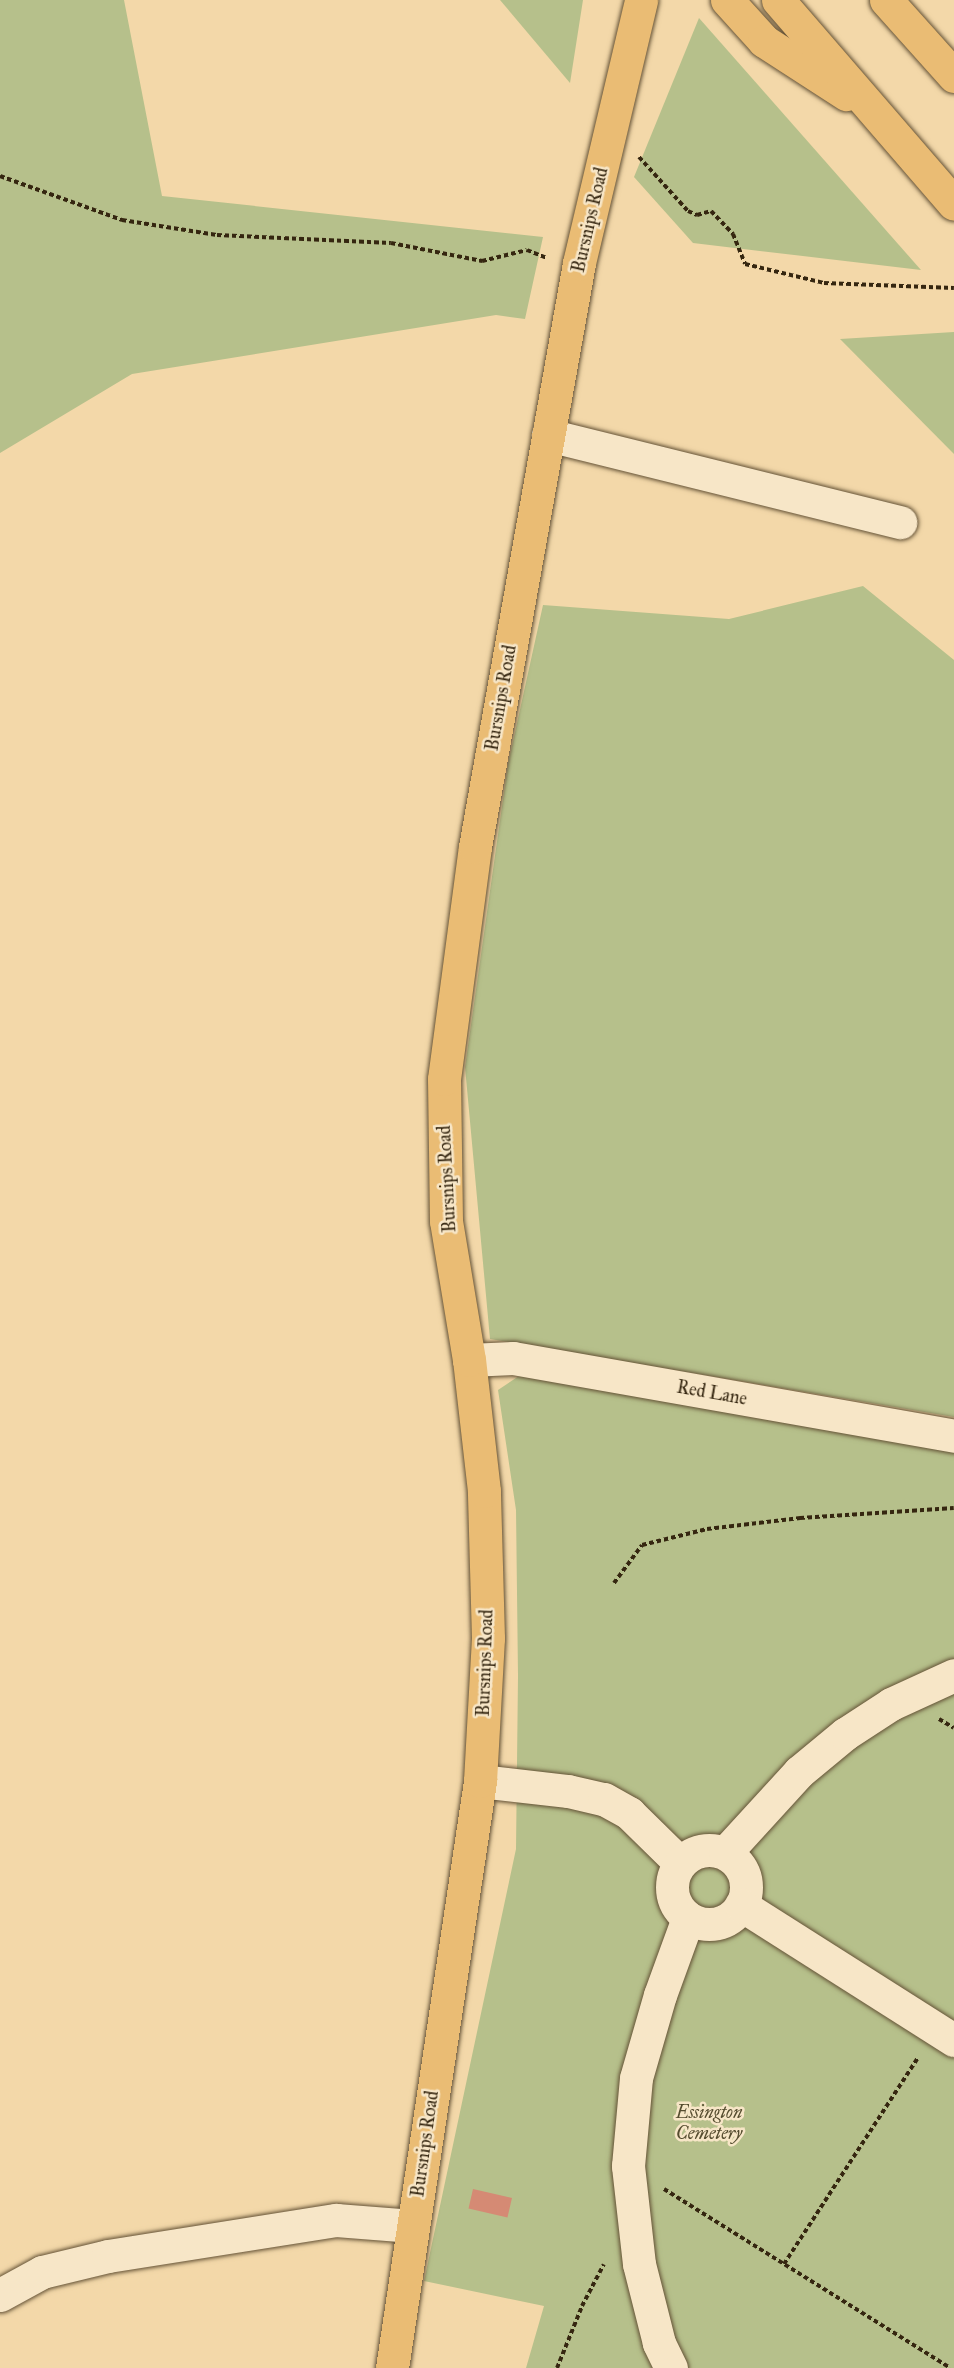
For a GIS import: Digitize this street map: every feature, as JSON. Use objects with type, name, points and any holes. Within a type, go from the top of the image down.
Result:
[{"type":"main road","name":"Bursnips Road","points":[[392,2368],[480,1781],[488,1638],[484,1491],[469,1360],[446,1221],[444,1079],[475,847],[579,263],[641,0]]},
{"type":"main road","points":[[727,0],[764,42],[878,114]]},
{"type":"main road","points":[[778,0],[954,204]]},
{"type":"main road","points":[[886,0],[954,76]]},
{"type":"street","points":[[548,435],[900,522]]},
{"type":"street","name":"Red Lane","points":[[469,1360],[513,1358],[954,1436]]},
{"type":"street","points":[[725,1853],[799,1772],[845,1734],[891,1704],[954,1676]]},
{"type":"street","points":[[480,1781],[568,1791],[604,1799],[629,1813],[680,1863]]},
{"type":"street","points":[[701,1850],[725,1853],[742,1870],[746,1882],[741,1905],[733,1915],[710,1924],[688,1918],[678,1908],[673,1897],[674,1873],[680,1863],[701,1850]]},
{"type":"street","points":[[741,1905],[945,2034]]},
{"type":"street","points":[[671,2368],[658,2343],[639,2264],[628,2166],[636,2078],[660,1995],[688,1918]]},
{"type":"street","points":[[0,2295],[42,2272],[108,2256],[167,2246],[336,2220],[413,2226]]},
{"type":"path","points":[[637,154],[688,211],[697,215],[711,211],[733,234],[745,264],[824,283],[954,288]]},
{"type":"path","points":[[0,177],[122,220],[217,235],[391,243],[482,261],[527,250],[546,258]]},
{"type":"path","points":[[614,1583],[642,1545],[707,1529],[800,1518],[954,1508]]},
{"type":"path","points":[[784,2264],[945,2034]]},
{"type":"path","points":[[628,2166],[950,2368]]},
{"type":"path","points":[[557,2368],[582,2306],[607,2260],[634,2222]]},
{"type":"green space","points":[[0,0],[124,0],[162,196],[543,237],[525,319],[496,315],[132,374],[0,453]]},
{"type":"green space","points":[[500,0],[583,0],[570,83]]},
{"type":"green space","points":[[699,18],[921,270],[693,243],[634,177]]},
{"type":"green space","points":[[954,332],[954,454],[840,339]]},
{"type":"green space","points":[[863,586],[954,660],[954,1417],[490,1339],[465,1067],[508,764],[543,605],[729,619]]},
{"type":"green space","name":"Essington Cemetery","points":[[525,1372],[954,1450],[954,2368],[526,2368],[544,2306],[424,2281],[516,1849],[518,1676],[516,1510],[498,1390]]},
{"type":"building","points":[[473,2189],[512,2198],[507,2217],[469,2208]]}]
